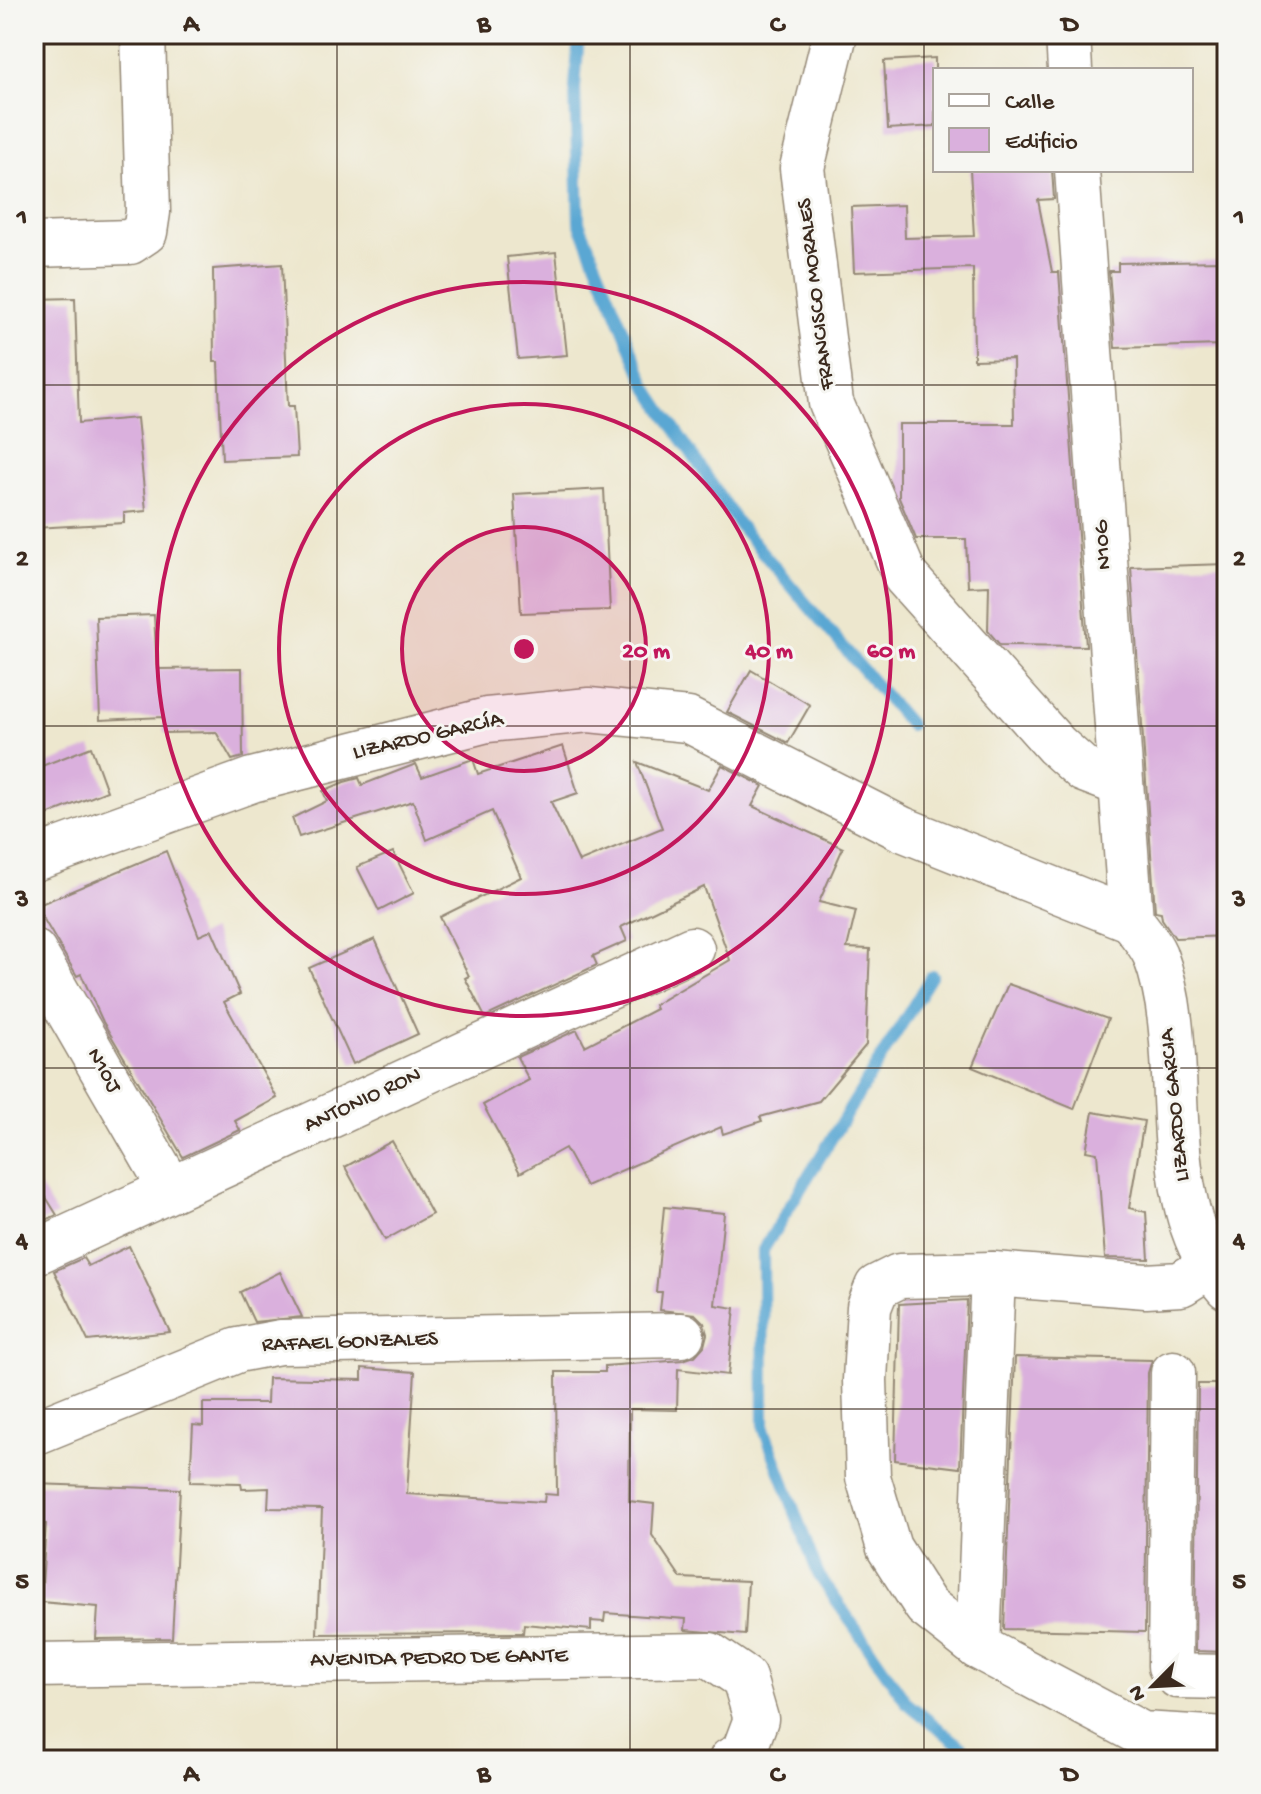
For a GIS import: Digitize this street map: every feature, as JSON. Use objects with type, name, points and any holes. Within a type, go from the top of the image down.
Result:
[{"type":"street","points":[[34,245],[130,242],[145,232],[148,212],[143,34]]},
{"type":"street","name":"FRANCISCO MORALES","points":[[835,34],[802,168],[831,403],[905,576],[1056,745],[1084,770],[1121,784]]},
{"type":"street","points":[[1068,34],[1070,68]]},
{"type":"street","name":"N10G","points":[[1077,172],[1131,920]]},
{"type":"street","name":"LIZARDO GARCÍA","points":[[34,859],[252,780],[487,720],[589,710],[688,720],[902,829],[1131,920]]},
{"type":"street","name":"LIZARDO GARCIA","points":[[1131,920],[1154,953],[1164,989],[1185,1199],[1194,1238],[1218,1276]]},
{"type":"street","name":"ANTONIO RON","points":[[34,1253],[692,949]]},
{"type":"street","name":"N10J","points":[[34,952],[171,1189]]},
{"type":"street","points":[[978,1647],[993,1274]]},
{"type":"street","points":[[1218,1276],[1181,1284],[1146,1286],[993,1274],[899,1276],[877,1287],[869,1307],[865,1380],[868,1477],[889,1548],[926,1606],[978,1647],[1142,1734],[1227,1739]]},
{"type":"street","name":"RAFAEL GONZALES","points":[[34,1433],[238,1350],[280,1342],[682,1335]]},
{"type":"street","points":[[1173,1373],[1170,1666],[1178,1676],[1227,1677]]},
{"type":"street","name":"AVENIDA PEDRO DE GANTE","points":[[34,1665],[710,1655],[744,1678],[756,1719],[743,1754],[731,1760]]},
{"type":"building","points":[[935,58],[933,126],[888,129],[884,61]]},
{"type":"building","points":[[970,172],[1052,172],[1054,199],[1038,200],[1052,272],[1059,272],[1086,646],[1000,645],[988,631],[989,586],[968,587],[966,539],[916,539],[899,498],[899,424],[1014,424],[1013,359],[974,360],[973,268],[854,272],[851,207],[904,205],[905,238],[974,236]]},
{"type":"building","points":[[556,252],[567,355],[518,359],[507,257]]},
{"type":"building","points":[[1220,261],[1222,345],[1115,348],[1109,271],[1118,271],[1118,263]]},
{"type":"building","points":[[282,264],[288,406],[294,406],[297,457],[222,460],[218,362],[214,362],[213,269]]},
{"type":"building","points":[[75,298],[79,423],[137,418],[146,511],[124,513],[124,523],[34,528],[34,299]]},
{"type":"building","points":[[604,489],[610,610],[521,613],[514,494]]},
{"type":"building","points":[[1227,564],[1227,936],[1175,938],[1162,919],[1161,912],[1155,911],[1131,567]]},
{"type":"building","points":[[154,615],[157,669],[242,668],[243,757],[232,760],[216,732],[164,733],[163,717],[100,720],[96,617]]},
{"type":"building","points":[[751,670],[810,705],[788,743],[727,712]]},
{"type":"building","points":[[563,746],[578,793],[551,802],[579,862],[662,828],[637,762],[708,790],[722,765],[763,786],[752,806],[843,848],[819,902],[856,911],[847,948],[870,949],[866,1045],[819,1101],[760,1117],[762,1121],[723,1134],[721,1127],[586,1186],[565,1148],[520,1173],[483,1105],[529,1080],[517,1057],[577,1030],[585,1046],[656,1009],[654,1005],[730,960],[704,887],[621,927],[627,941],[593,956],[597,965],[485,1017],[440,917],[521,877],[492,811],[427,840],[413,801],[299,837],[292,818],[327,801],[323,791],[359,778],[362,785],[416,764],[422,777],[473,759],[478,774]]},
{"type":"building","points":[[91,747],[107,791],[34,820],[34,769]]},
{"type":"building","points":[[166,851],[199,936],[212,930],[240,994],[224,1002],[277,1098],[235,1121],[240,1130],[183,1157],[103,1022],[81,974],[77,976],[36,906]]},
{"type":"building","points":[[393,852],[414,893],[379,911],[357,867]]},
{"type":"building","points":[[375,939],[418,1034],[353,1064],[309,968]]},
{"type":"building","points":[[1008,984],[1108,1019],[1074,1109],[972,1067]]},
{"type":"building","points":[[1093,1112],[1144,1121],[1129,1208],[1146,1212],[1149,1259],[1105,1258],[1097,1153],[1086,1151]]},
{"type":"building","points":[[392,1141],[432,1214],[385,1240],[345,1167]]},
{"type":"building","points":[[39,1186],[57,1215],[34,1225],[34,1189]]},
{"type":"building","points":[[664,1207],[724,1213],[715,1305],[735,1308],[728,1375],[678,1369],[677,1410],[630,1409],[629,1501],[654,1504],[652,1535],[681,1578],[748,1581],[745,1635],[685,1630],[686,1619],[605,1613],[604,1622],[591,1621],[591,1630],[524,1624],[523,1633],[317,1634],[322,1509],[268,1508],[269,1488],[242,1489],[241,1483],[190,1482],[193,1425],[203,1426],[203,1403],[267,1403],[268,1378],[362,1380],[362,1368],[415,1372],[407,1494],[544,1502],[545,1494],[557,1495],[556,1372],[605,1372],[605,1366],[683,1360],[695,1356],[704,1346],[707,1334],[704,1323],[695,1314],[660,1310],[662,1292],[656,1292]]},
{"type":"building","points":[[129,1246],[170,1332],[88,1341],[54,1271],[83,1258],[88,1266]]},
{"type":"building","points":[[280,1272],[302,1317],[254,1322],[240,1292]]},
{"type":"building","points":[[967,1300],[960,1468],[895,1460],[899,1304]]},
{"type":"building","points":[[1015,1357],[1152,1360],[1148,1373],[1145,1632],[1004,1629]]},
{"type":"building","points":[[1198,1384],[1227,1384],[1227,1652],[1195,1651]]},
{"type":"building","points":[[34,1484],[180,1489],[172,1638],[96,1639],[98,1607],[41,1602],[46,1524],[34,1523]]},
{"type":"waterway","points":[[579,34],[575,88],[579,222],[646,385],[739,525],[910,725]]},
{"type":"waterway","points":[[932,975],[763,1250],[764,1429],[818,1574],[907,1703],[978,1760]]}]
